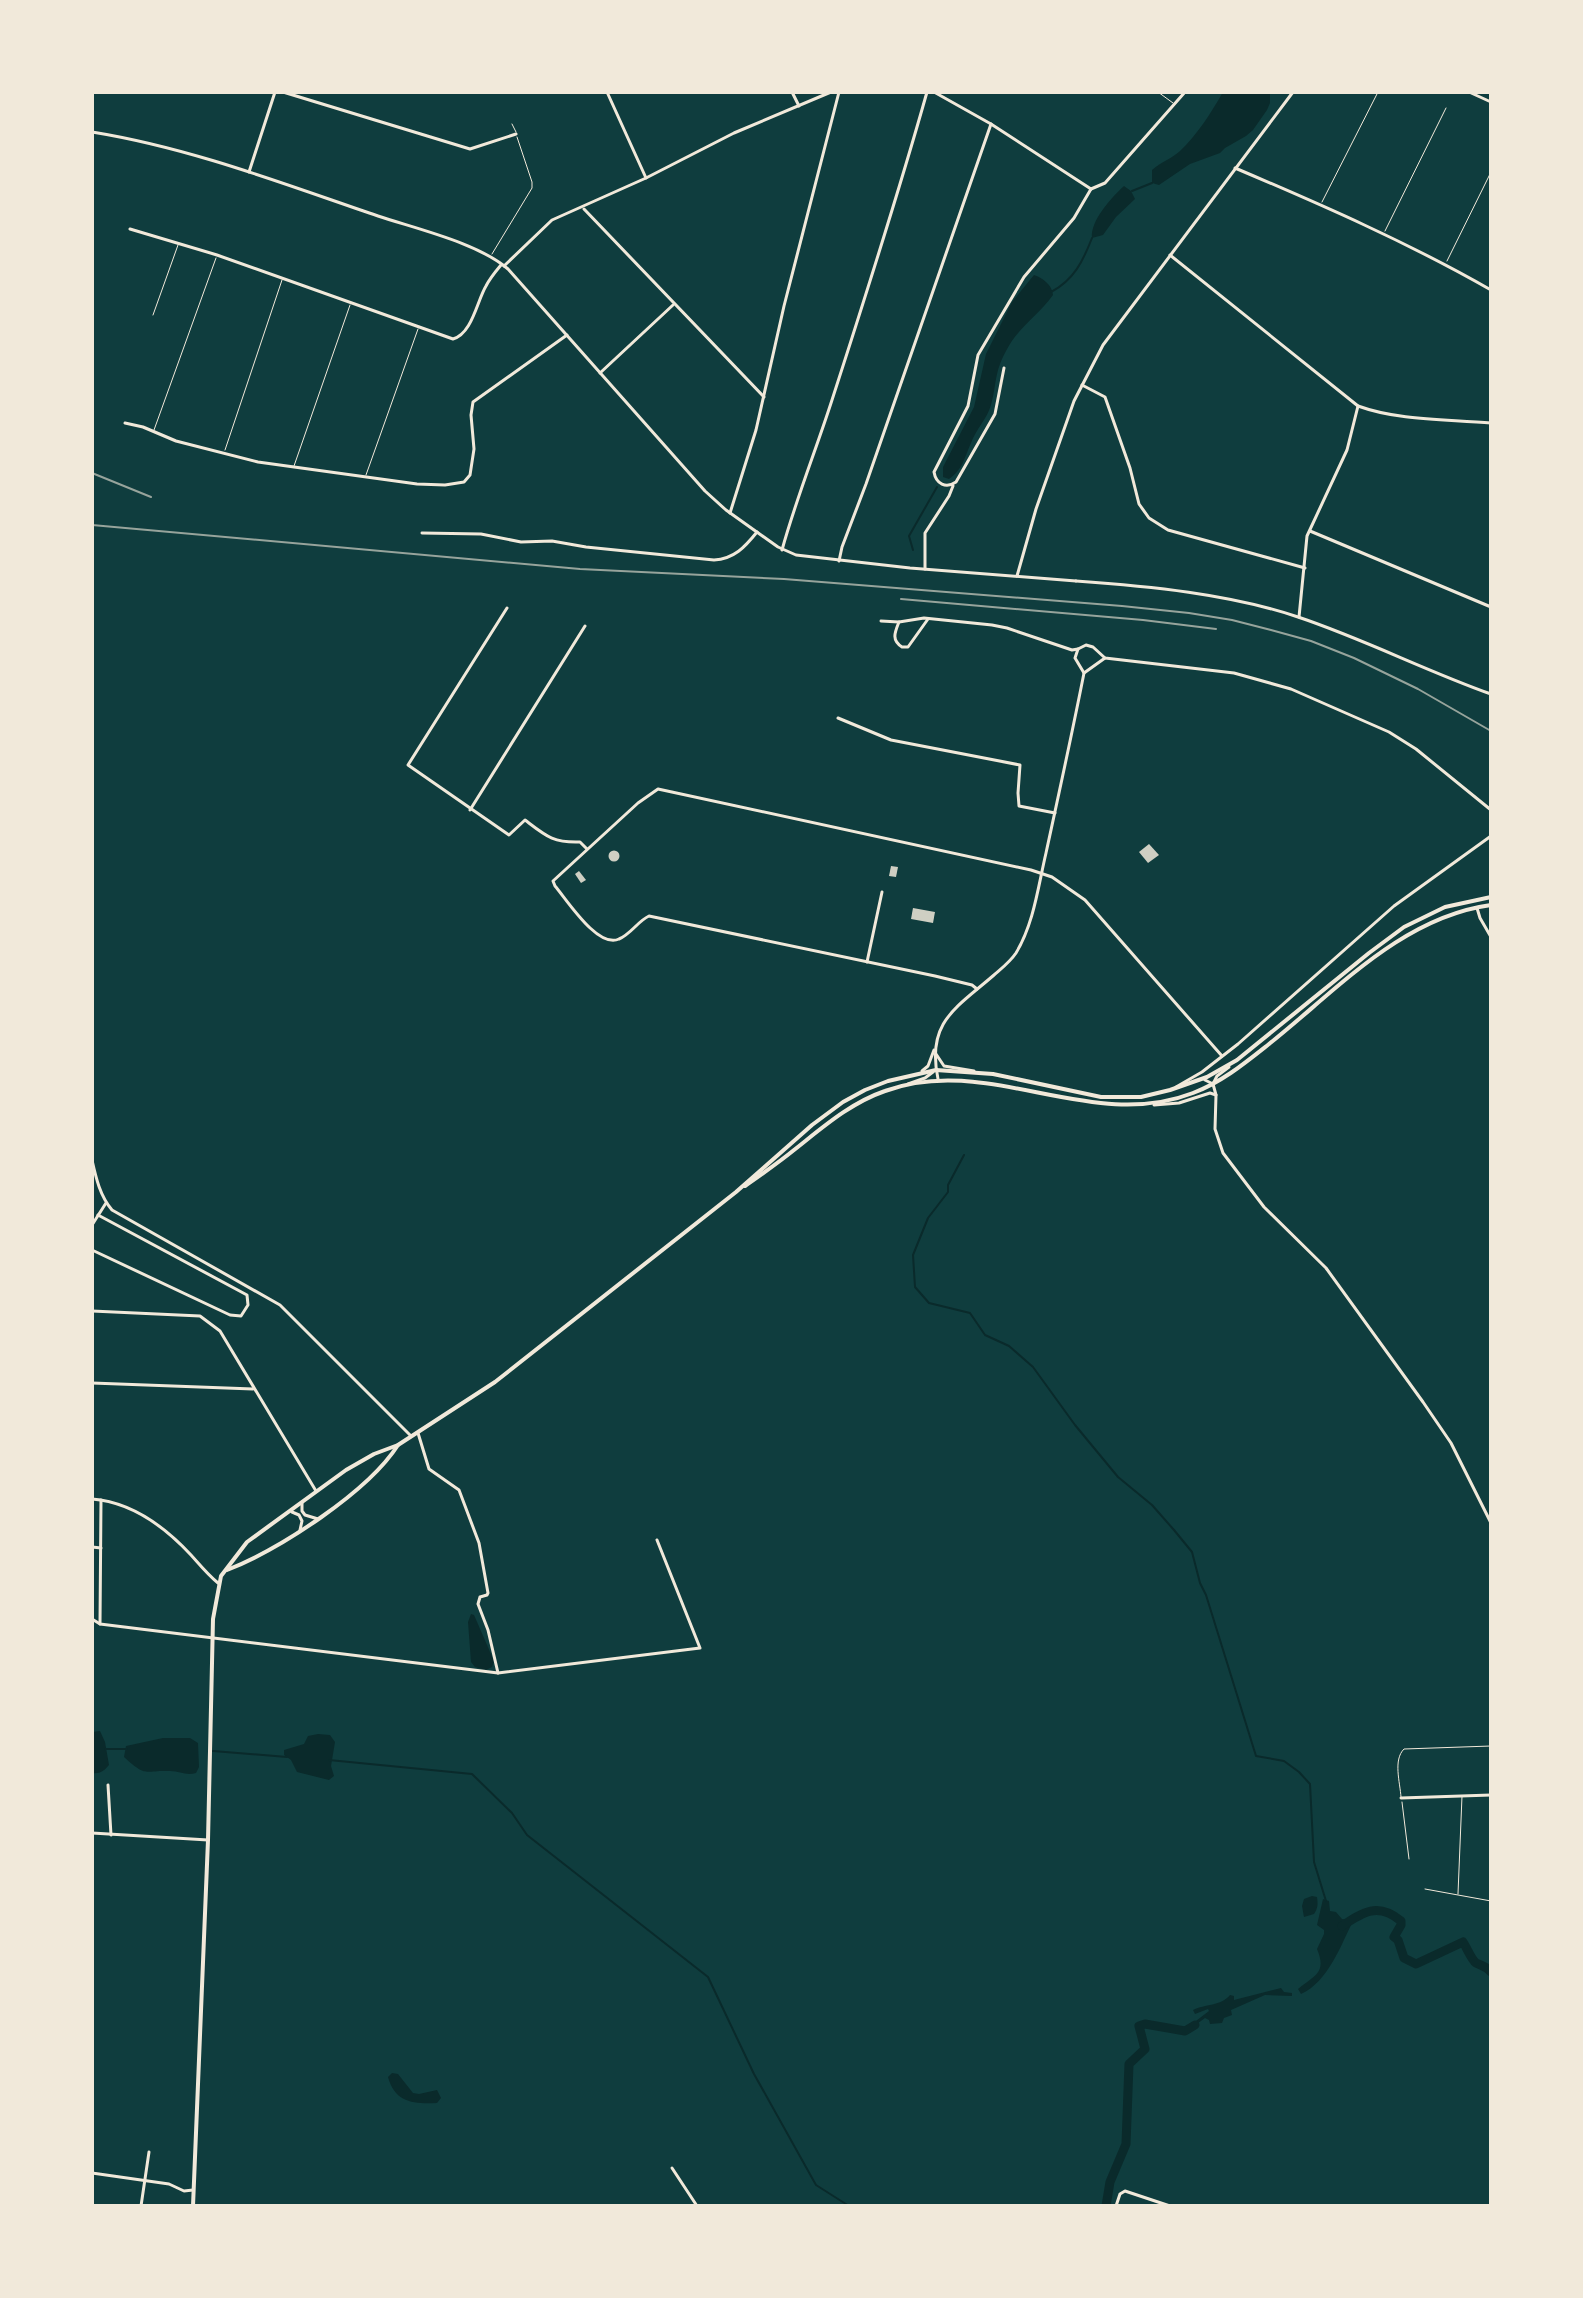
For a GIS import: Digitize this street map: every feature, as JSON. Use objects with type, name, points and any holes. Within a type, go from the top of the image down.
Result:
[{"type":"main road","points":[[193,2206],[208,1840],[212,1639],[218,1583],[247,1542],[362,1461],[398,1445],[509,1372],[736,1191],[779,1152],[838,1106],[873,1086],[936,1070],[993,1074],[1101,1097],[1141,1097],[1197,1082],[1237,1060],[1404,927],[1445,907],[1491,897]]},
{"type":"main road","points":[[736,1191],[843,1113],[876,1094],[897,1087],[938,1079],[986,1082],[1098,1104],[1152,1105],[1185,1096],[1213,1084],[1247,1062],[1405,935],[1442,917],[1491,905]]},
{"type":"main road","points":[[225,1571],[264,1552],[318,1519],[383,1466],[398,1445]]},
{"type":"street","points":[[249,172],[275,92]]},
{"type":"street","points":[[283,92],[470,149],[516,134]]},
{"type":"street","points":[[607,92],[646,178]]},
{"type":"street","points":[[792,92],[799,106]]},
{"type":"street","points":[[130,229],[217,255],[453,339],[459,337],[469,323],[484,287],[502,265],[552,220],[646,178],[734,133],[831,92]]},
{"type":"street","points":[[730,513],[756,430],[839,92]]},
{"type":"street","points":[[782,550],[927,92]]},
{"type":"street","points":[[934,92],[991,124],[1091,189]]},
{"type":"street","points":[[951,485],[938,482],[934,472],[968,406],[978,355],[1024,277],[1074,218],[1091,189],[1105,183],[1185,92]]},
{"type":"street","points":[[1017,577],[1040,499],[1081,385],[1103,345],[1293,92]]},
{"type":"street","points":[[1469,92],[1491,102]]},
{"type":"street","points":[[839,561],[991,124]]},
{"type":"street","points":[[92,132],[164,146],[249,172],[490,256],[567,335],[692,478],[730,513],[782,550],[805,557],[839,561],[1145,587],[1213,597],[1299,617],[1491,694]]},
{"type":"street","points":[[1235,168],[1384,233],[1491,290]]},
{"type":"street","points":[[583,208],[764,397]]},
{"type":"street","points":[[1170,255],[1358,406],[1413,416],[1491,423]]},
{"type":"street","points":[[600,373],[674,304]]},
{"type":"street","points":[[125,423],[168,439],[258,462],[426,485],[459,484],[468,478],[474,450],[473,402],[567,335]]},
{"type":"street","points":[[925,569],[925,533],[949,496],[951,485],[992,422],[1004,368]]},
{"type":"street","points":[[1081,385],[1105,397],[1139,504],[1149,518],[1168,530],[1305,568]]},
{"type":"street","points":[[1299,617],[1306,541],[1347,450],[1358,406]]},
{"type":"street","points":[[1310,531],[1491,607]]},
{"type":"street","points":[[422,533],[481,534],[521,542],[552,541],[714,560],[735,554],[757,532]]},
{"type":"street","points":[[507,608],[408,765],[509,835],[525,820],[550,839],[580,842],[587,849]]},
{"type":"street","points":[[881,621],[899,622],[916,618],[1003,626],[1072,650],[1090,645],[1105,658],[1234,673],[1291,689],[1389,732],[1433,762],[1491,810]]},
{"type":"street","points":[[899,622],[895,640],[902,647],[908,647],[928,619]]},
{"type":"street","points":[[470,810],[585,626]]},
{"type":"street","points":[[1075,655],[1078,649]]},
{"type":"street","points":[[1072,650],[1084,673]]},
{"type":"street","points":[[1098,653],[1098,662]]},
{"type":"street","points":[[938,1079],[935,1047],[946,1019],[1013,958],[1023,939],[1039,885],[1084,673],[1105,658]]},
{"type":"street","points":[[1081,667],[1088,669]]},
{"type":"street","points":[[838,718],[909,745],[921,744],[1020,765],[1019,806],[1055,813]]},
{"type":"street","points":[[978,989],[972,985],[649,916],[621,938],[609,941],[596,934],[553,881],[638,803],[658,789],[1041,873],[1057,880],[1085,900],[1222,1056]]},
{"type":"street","points":[[1170,1090],[1202,1072],[1394,906],[1491,836]]},
{"type":"street","points":[[867,962],[882,892]]},
{"type":"street","points":[[1477,907],[1491,937]]},
{"type":"street","points":[[935,1047],[944,1066],[993,1074]]},
{"type":"street","points":[[913,1074],[926,1068],[935,1047]]},
{"type":"street","points":[[1213,1084],[1217,1076],[1237,1060]]},
{"type":"street","points":[[897,1087],[925,1078],[936,1070]]},
{"type":"street","points":[[1197,1082],[1207,1080],[1213,1084],[1216,1095],[1215,1129],[1223,1153],[1264,1207],[1326,1268],[1414,1389],[1451,1443],[1491,1523]]},
{"type":"street","points":[[1152,1105],[1179,1103],[1210,1093],[1216,1095]]},
{"type":"street","points":[[92,1160],[97,1183],[115,1212],[280,1305],[411,1436]]},
{"type":"street","points":[[92,1225],[106,1202]]},
{"type":"street","points":[[92,1250],[230,1315],[241,1316],[248,1305],[247,1295],[98,1215]]},
{"type":"street","points":[[92,1311],[202,1317],[220,1331],[316,1491]]},
{"type":"street","points":[[92,1383],[253,1389]]},
{"type":"street","points":[[417,1432],[429,1469],[459,1490],[479,1543],[488,1593],[480,1597],[478,1604],[498,1673]]},
{"type":"street","points":[[92,1499],[120,1504],[153,1522],[172,1536],[218,1583]]},
{"type":"street","points":[[304,1499],[301,1506],[303,1513],[309,1518],[318,1519]]},
{"type":"street","points":[[100,1624],[101,1500]]},
{"type":"street","points":[[287,1511],[300,1517],[300,1530]]},
{"type":"street","points":[[92,1619],[100,1624],[212,1639],[498,1673],[700,1648],[657,1540]]},
{"type":"street","points":[[92,1547],[101,1548]]},
{"type":"street","points":[[108,1785],[111,1835]]},
{"type":"street","points":[[1401,1798],[1491,1795]]},
{"type":"street","points":[[92,1833],[208,1840]]},
{"type":"street","points":[[141,2206],[149,2152]]},
{"type":"street","points":[[672,2168],[697,2206]]},
{"type":"street","points":[[92,2173],[169,2184],[184,2191],[193,2190]]},
{"type":"street","points":[[1116,2206],[1120,2194],[1125,2191],[1170,2206]]},
{"type":"lane","points":[[1158,92],[1175,105]]},
{"type":"lane","points":[[1320,204],[1378,92]]},
{"type":"lane","points":[[1384,233],[1446,108]]},
{"type":"lane","points":[[490,256],[532,188],[530,172],[512,124]]},
{"type":"lane","points":[[1446,264],[1491,172]]},
{"type":"lane","points":[[153,315],[178,243]]},
{"type":"lane","points":[[154,432],[217,255]]},
{"type":"lane","points":[[223,454],[283,278]]},
{"type":"lane","points":[[294,466],[351,303]]},
{"type":"lane","points":[[366,476],[419,327]]},
{"type":"lane","points":[[1409,1859],[1398,1757],[1404,1749],[1491,1746]]},
{"type":"lane","points":[[1458,1894],[1462,1796]]},
{"type":"lane","points":[[1425,1889],[1491,1901]]},
{"type":"water","points":[[1223,92],[1270,92],[1270,103],[1246,136],[1220,153],[1190,164],[1159,185],[1152,183],[1152,170],[1186,145]]},
{"type":"water","points":[[1124,186],[1135,199],[1103,235],[1092,238],[1098,217]]},
{"type":"water","points":[[1034,275],[1046,282],[1053,295],[1011,342],[999,366],[989,410],[963,462],[949,479],[943,477],[943,467],[974,407],[986,354],[1012,302]]},
{"type":"water","points":[[471,1614],[494,1661],[492,1667],[486,1670],[475,1667],[471,1662],[468,1622]]},
{"type":"water","points":[[100,1731],[109,1765],[102,1772],[92,1773],[92,1732]]},
{"type":"water","points":[[330,1735],[335,1742],[331,1766],[334,1776],[329,1780],[297,1772],[291,1760],[284,1755],[284,1750],[304,1744],[308,1736]]},
{"type":"water","points":[[163,1738],[190,1738],[198,1743],[199,1767],[196,1773],[146,1772],[124,1757],[126,1746]]},
{"type":"water","points":[[1317,1897],[1316,1910],[1314,1914],[1304,1917],[1304,1899]]},
{"type":"water","points":[[1323,1899],[1329,1901],[1330,1911],[1336,1912],[1342,1919],[1353,1921],[1326,1972],[1301,1994],[1298,1989],[1320,1969],[1317,1949],[1324,1930],[1317,1925]]},
{"type":"water","points":[[1281,1988],[1284,1992],[1292,1993],[1292,1996],[1265,1995],[1231,2010],[1232,2015],[1224,2018],[1222,2023],[1210,2024],[1205,2018],[1186,2032],[1184,2030],[1209,2011],[1195,2014],[1193,2010],[1222,2001],[1230,1995],[1234,1996],[1234,2000]]},
{"type":"water","points":[[392,2073],[398,2074],[413,2093],[437,2090],[441,2098],[437,2103],[406,2100],[391,2086],[388,2077]]},
{"type":"building","points":[[1149,844],[1159,855],[1148,863],[1139,852]]},
{"type":"building","points":[[614,850],[620,856],[614,862],[608,856]]},
{"type":"building","points":[[891,866],[898,867],[896,877],[889,876]]},
{"type":"building","points":[[579,871],[586,880],[581,883],[575,874]]},
{"type":"building","points":[[913,908],[935,912],[933,923],[911,919]]},
{"type":"waterway","points":[[1132,191],[1152,183]]},
{"type":"waterway","points":[[1051,292],[1066,282],[1077,269],[1092,238]]},
{"type":"waterway","points":[[913,550],[909,536],[937,487]]},
{"type":"waterway","points":[[964,1155],[948,1185],[948,1192],[928,1218],[913,1255],[915,1287],[929,1303],[970,1313],[985,1335],[1009,1346],[1033,1367],[1118,1477],[1152,1505],[1192,1552],[1256,1756],[1284,1761],[1310,1784],[1314,1862],[1326,1901]]},
{"type":"waterway","points":[[105,1749],[127,1749]]},
{"type":"waterway","points":[[213,1751],[287,1757]]},
{"type":"waterway","points":[[329,1760],[472,1774],[512,1813],[527,1835],[708,1977],[754,2074],[816,2185],[849,2206]]},
{"type":"waterway","points":[[1342,1926],[1364,1913],[1385,1912],[1401,1921],[1394,1937],[1404,1958],[1416,1964],[1463,1942],[1474,1961],[1491,1972]]},
{"type":"waterway","points":[[1106,2206],[1110,2182],[1126,2144],[1129,2064],[1145,2049],[1139,2026],[1145,2024],[1185,2031],[1195,2025]]},
{"type":"railway","points":[[92,473],[151,497]]},
{"type":"railway","points":[[92,525],[580,569],[784,579],[1189,613],[1232,620],[1311,641],[1418,689],[1491,731]]},
{"type":"railway","points":[[901,599],[1216,629]]}]
